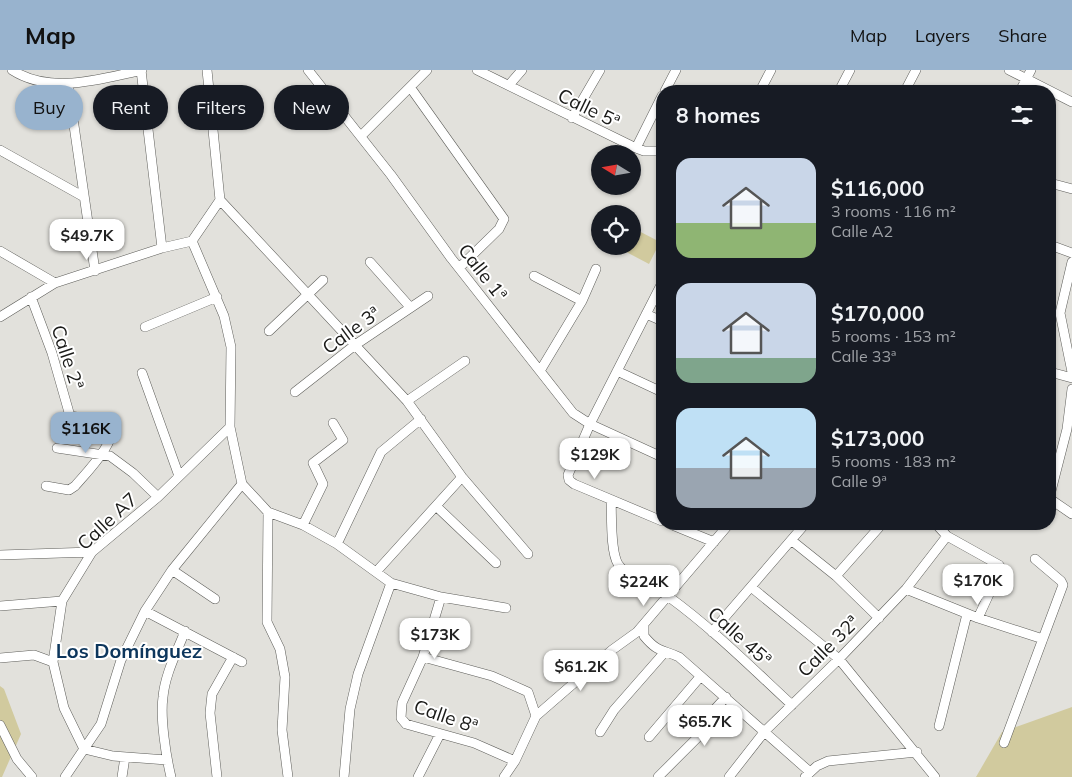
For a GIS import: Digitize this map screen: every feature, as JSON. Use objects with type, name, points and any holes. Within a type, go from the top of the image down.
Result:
[{"type":"street","points":[[12,70],[33,80],[50,84],[68,84],[141,70],[162,248]]},
{"type":"street","points":[[207,70],[220,200],[407,401],[462,477],[528,554]]},
{"type":"street","name":"Calle 1ª","points":[[308,70],[361,136],[459,268],[573,413],[590,424],[656,454]]},
{"type":"street","points":[[361,136],[427,70]]},
{"type":"street","name":"Calle 5ª","points":[[477,70],[630,145]]},
{"type":"street","points":[[509,85],[522,70]]},
{"type":"street","points":[[572,118],[600,70]]},
{"type":"street","points":[[668,85],[676,70]]},
{"type":"street","points":[[763,85],[771,70]]},
{"type":"street","points":[[842,85],[850,70]]},
{"type":"street","points":[[908,85],[916,70]]},
{"type":"street","points":[[1009,70],[1038,85]]},
{"type":"street","points":[[1023,85],[1031,70]]},
{"type":"street","points":[[68,84],[95,271]]},
{"type":"street","points":[[410,87],[504,219],[499,229],[459,268]]},
{"type":"street","points":[[1056,94],[1072,102]]},
{"type":"street","points":[[638,145],[656,108]]},
{"type":"street","points":[[0,150],[84,197]]},
{"type":"street","name":"Calle 5ª","points":[[641,150],[656,151]]},
{"type":"street","points":[[1056,185],[1072,189]]},
{"type":"street","points":[[0,317],[30,296],[55,283],[162,248],[192,241],[220,200]]},
{"type":"street","points":[[192,241],[217,297],[231,348],[230,427],[242,484],[268,512],[303,525],[337,544],[392,583],[441,597],[506,608]]},
{"type":"street","points":[[1056,247],[1072,252]]},
{"type":"street","points":[[0,251],[55,283]]},
{"type":"street","points":[[370,262],[410,307]]},
{"type":"street","points":[[1072,262],[1060,313],[1072,372]]},
{"type":"street","points":[[540,371],[582,301],[596,269]]},
{"type":"street","points":[[534,276],[582,301]]},
{"type":"street","points":[[269,331],[323,280]]},
{"type":"street","points":[[656,294],[590,424],[568,475],[569,480],[656,519]]},
{"type":"street","name":"Calle 2ª","points":[[30,296],[52,353],[70,416],[112,423],[110,440],[101,454]]},
{"type":"street","name":"Calle 3ª","points":[[295,392],[355,345],[428,296]]},
{"type":"street","points":[[145,327],[217,297]]},
{"type":"street","points":[[1056,312],[1060,313]]},
{"type":"street","points":[[646,314],[656,318]]},
{"type":"street","points":[[407,401],[465,362]]},
{"type":"street","points":[[617,371],[656,389]]},
{"type":"street","points":[[142,373],[179,476]]},
{"type":"street","points":[[1056,374],[1072,378]]},
{"type":"street","points":[[1056,477],[1070,430],[1072,389]]},
{"type":"street","points":[[337,544],[381,452],[421,419]]},
{"type":"street","points":[[303,525],[323,484],[313,463],[343,440],[333,423]]},
{"type":"street","name":"Calle A7","points":[[84,749],[64,708],[53,662],[62,601],[92,552],[158,497],[230,427]]},
{"type":"street","points":[[57,448],[110,456],[133,473],[158,497]]},
{"type":"street","points":[[46,486],[69,490],[101,454]]},
{"type":"street","points":[[376,572],[462,477]]},
{"type":"street","points":[[65,777],[101,724],[121,660],[145,611],[172,570],[242,484]]},
{"type":"street","name":"Calle 45ª","points":[[611,500],[617,562],[625,571],[668,596],[712,632],[792,705]]},
{"type":"street","points":[[1056,502],[1072,514]]},
{"type":"street","points":[[436,506],[496,563]]},
{"type":"street","points":[[268,512],[267,622],[280,649],[285,677],[282,730],[288,777]]},
{"type":"street","points":[[685,530],[714,542]]},
{"type":"street","points":[[504,777],[515,761],[536,716],[644,625],[724,530]]},
{"type":"street","points":[[712,632],[800,530]]},
{"type":"street","points":[[836,576],[877,530]]},
{"type":"street","points":[[942,530],[947,536],[999,565],[1001,568],[978,618]]},
{"type":"street","name":"Calle 32ª","points":[[729,777],[765,731],[839,659],[906,589],[947,536]]},
{"type":"street","points":[[791,540],[836,576],[879,618]]},
{"type":"street","points":[[0,555],[92,552]]},
{"type":"street","points":[[1004,743],[1062,589],[1062,581],[1035,559]]},
{"type":"street","points":[[172,570],[215,599]]},
{"type":"street","points":[[344,777],[350,709],[358,674],[392,583]]},
{"type":"street","points":[[751,588],[839,659],[917,752],[935,777]]},
{"type":"street","points":[[906,589],[966,614],[1043,639]]},
{"type":"street","points":[[1062,589],[1072,591]]},
{"type":"street","name":"Calle 8ª","points":[[441,597],[423,657],[402,703],[401,718],[406,724],[474,743],[515,761]]},
{"type":"street","points":[[0,606],[62,601]]},
{"type":"street","points":[[145,611],[242,662]]},
{"type":"street","points":[[939,726],[966,614]]},
{"type":"street","points":[[644,625],[644,636],[653,646],[664,653],[680,657],[700,677],[726,696],[765,731],[807,774],[828,761],[917,752]]},
{"type":"street","points":[[171,777],[167,760],[162,698],[168,674],[186,632]]},
{"type":"street","points":[[600,732],[614,710],[664,653]]},
{"type":"street","points":[[0,658],[34,655],[53,662]]},
{"type":"street","points":[[217,777],[210,713],[212,694],[233,657]]},
{"type":"street","points":[[423,657],[492,676],[528,692],[536,716]]},
{"type":"street","points":[[649,737],[700,677]]},
{"type":"street","points":[[658,777],[706,729],[715,709],[726,696]]},
{"type":"street","points":[[0,725],[17,759],[32,777]]},
{"type":"street","points":[[418,777],[440,734]]},
{"type":"street","points":[[84,749],[125,757],[167,760]]},
{"type":"street","points":[[122,777],[125,757]]},
{"type":"shaded area","points":[[641,232],[656,240],[656,250],[649,264],[632,255],[641,255]]},
{"type":"shaded area","points":[[0,686],[4,689],[21,734],[2,777],[0,777]]},
{"type":"shaded area","points":[[1072,707],[1072,777],[976,777],[1002,732]]},
{"type":"building","points":[[726,706],[738,718],[731,727],[719,716]]},
{"type":"district","name":"Los Domínguez","points":[[129,650]]}]
